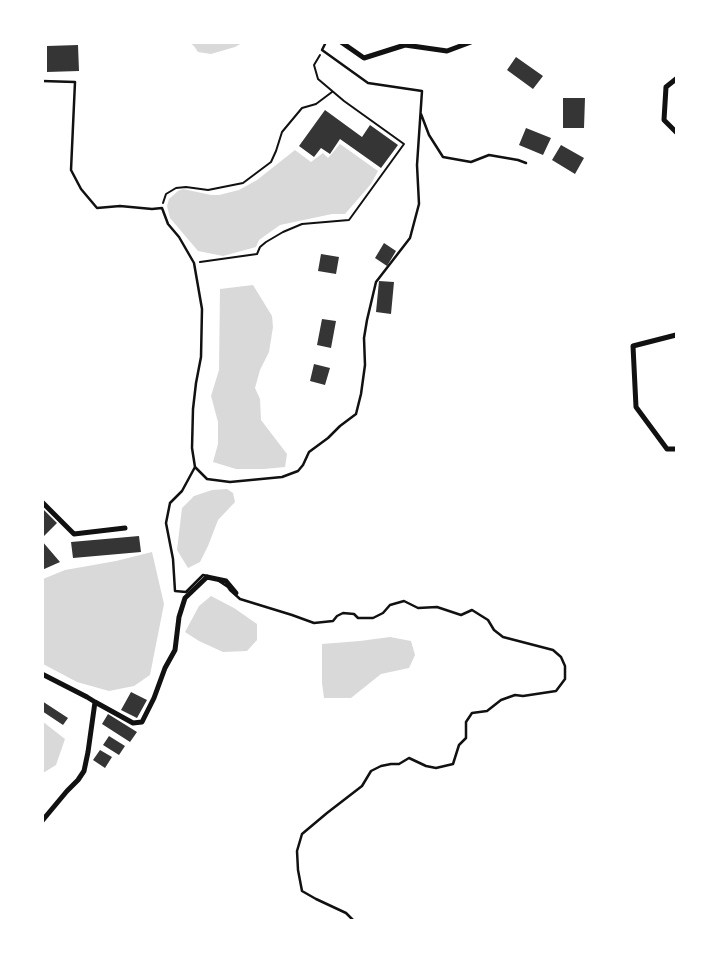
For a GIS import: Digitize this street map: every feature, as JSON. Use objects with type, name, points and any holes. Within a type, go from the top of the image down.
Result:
[{"type":"street","points":[[341,42],[364,58],[405,45],[447,51],[471,42]]},
{"type":"street","points":[[676,78],[666,88],[664,120],[676,132]]},
{"type":"street","points":[[676,335],[634,346],[636,407],[667,449],[676,449]]},
{"type":"street","points":[[42,502],[74,534],[125,528]]},
{"type":"street","points":[[42,674],[133,723],[142,722],[174,650],[178,617],[185,598],[207,577],[226,580],[236,593]]},
{"type":"street","points":[[42,821],[78,780],[84,770],[95,702]]},
{"type":"lane","points":[[42,81],[75,82],[71,170],[81,189],[97,208],[120,206],[162,208],[168,224],[194,263],[202,308],[201,357],[193,409],[192,448],[195,467],[207,479],[230,482],[282,477],[298,471],[309,452],[356,414],[365,365],[364,338],[376,282],[410,238],[419,204],[417,166],[422,91],[368,83],[322,50],[326,42]]},
{"type":"lane","points":[[420,113],[429,135],[443,157],[471,162],[489,155],[526,163]]},
{"type":"lane","points":[[195,467],[182,491],[170,503],[166,523],[173,559],[175,590],[186,592],[204,575],[214,577],[228,586],[240,599],[314,623],[333,622],[343,612],[354,614],[358,618],[373,618],[383,613],[390,605],[404,601],[418,608],[436,607],[461,615],[472,610],[488,620],[494,630],[503,637],[553,650],[561,657],[565,666],[565,679],[556,691],[523,696],[515,695],[501,700],[487,711],[472,713],[466,722],[466,738],[459,745],[453,764],[436,768],[426,766],[409,758],[399,764],[381,766],[371,771],[362,786],[302,834],[297,851],[302,890],[346,913],[352,920]]},
{"type":"path","points":[[194,263],[256,254],[266,242],[302,224],[349,220],[404,144],[344,101],[318,78],[314,65],[322,50]]},
{"type":"path","points":[[162,208],[166,194],[176,188],[186,187],[208,190],[243,183],[271,162],[282,132],[302,108],[316,104],[333,91]]},
{"type":"shaded area","points":[[190,43],[242,43],[211,54],[198,52]]},
{"type":"shaded area","points":[[340,144],[378,171],[371,184],[345,214],[332,214],[280,225],[259,240],[256,247],[223,256],[198,251],[170,218],[167,206],[169,199],[178,191],[183,189],[219,195],[239,190],[257,180],[295,150],[311,162],[323,153],[328,158]]},
{"type":"shaded area","points":[[253,285],[272,316],[273,327],[269,352],[260,370],[255,388],[260,399],[261,420],[287,454],[285,467],[236,469],[213,462],[218,444],[218,422],[211,396],[219,370],[220,289]]},
{"type":"shaded area","points":[[227,489],[233,493],[235,502],[218,520],[200,562],[188,568],[177,550],[182,508],[194,496],[212,490]]},
{"type":"shaded area","points":[[152,552],[164,604],[150,675],[134,686],[109,691],[77,682],[43,664],[43,579],[65,570],[116,561]]},
{"type":"shaded area","points":[[211,596],[234,608],[257,624],[257,640],[247,651],[223,652],[185,632],[199,606]]},
{"type":"shaded area","points":[[390,637],[411,641],[415,655],[409,668],[381,674],[351,698],[324,698],[322,644]]},
{"type":"shaded area","points":[[42,721],[65,739],[56,765],[43,773]]},
{"type":"building","points":[[78,45],[79,71],[47,72],[47,46]]},
{"type":"building","points":[[516,57],[543,76],[533,89],[507,70]]},
{"type":"building","points":[[563,98],[585,98],[584,128],[563,128]]},
{"type":"building","points":[[325,110],[362,137],[370,125],[398,145],[381,168],[340,139],[330,154],[321,148],[314,157],[299,146]]},
{"type":"building","points":[[526,128],[551,138],[543,155],[519,145]]},
{"type":"building","points":[[561,145],[584,158],[575,174],[552,160]]},
{"type":"building","points":[[384,243],[396,251],[387,266],[375,258]]},
{"type":"building","points":[[321,254],[339,257],[336,274],[318,271]]},
{"type":"building","points":[[379,281],[394,282],[391,314],[376,312]]},
{"type":"building","points":[[322,319],[336,321],[331,348],[317,345]]},
{"type":"building","points":[[314,364],[330,368],[325,385],[310,381]]},
{"type":"building","points":[[42,508],[57,523],[44,536],[42,534]]},
{"type":"building","points":[[139,536],[141,552],[73,558],[71,542]]},
{"type":"building","points":[[42,541],[60,562],[42,570]]},
{"type":"building","points":[[131,692],[147,700],[137,718],[121,710]]},
{"type":"building","points":[[42,701],[68,718],[63,725],[42,711]]},
{"type":"building","points":[[108,714],[137,732],[130,742],[102,724]]},
{"type":"building","points":[[109,736],[125,746],[119,755],[103,745]]},
{"type":"building","points":[[100,750],[112,757],[105,768],[93,760]]}]
